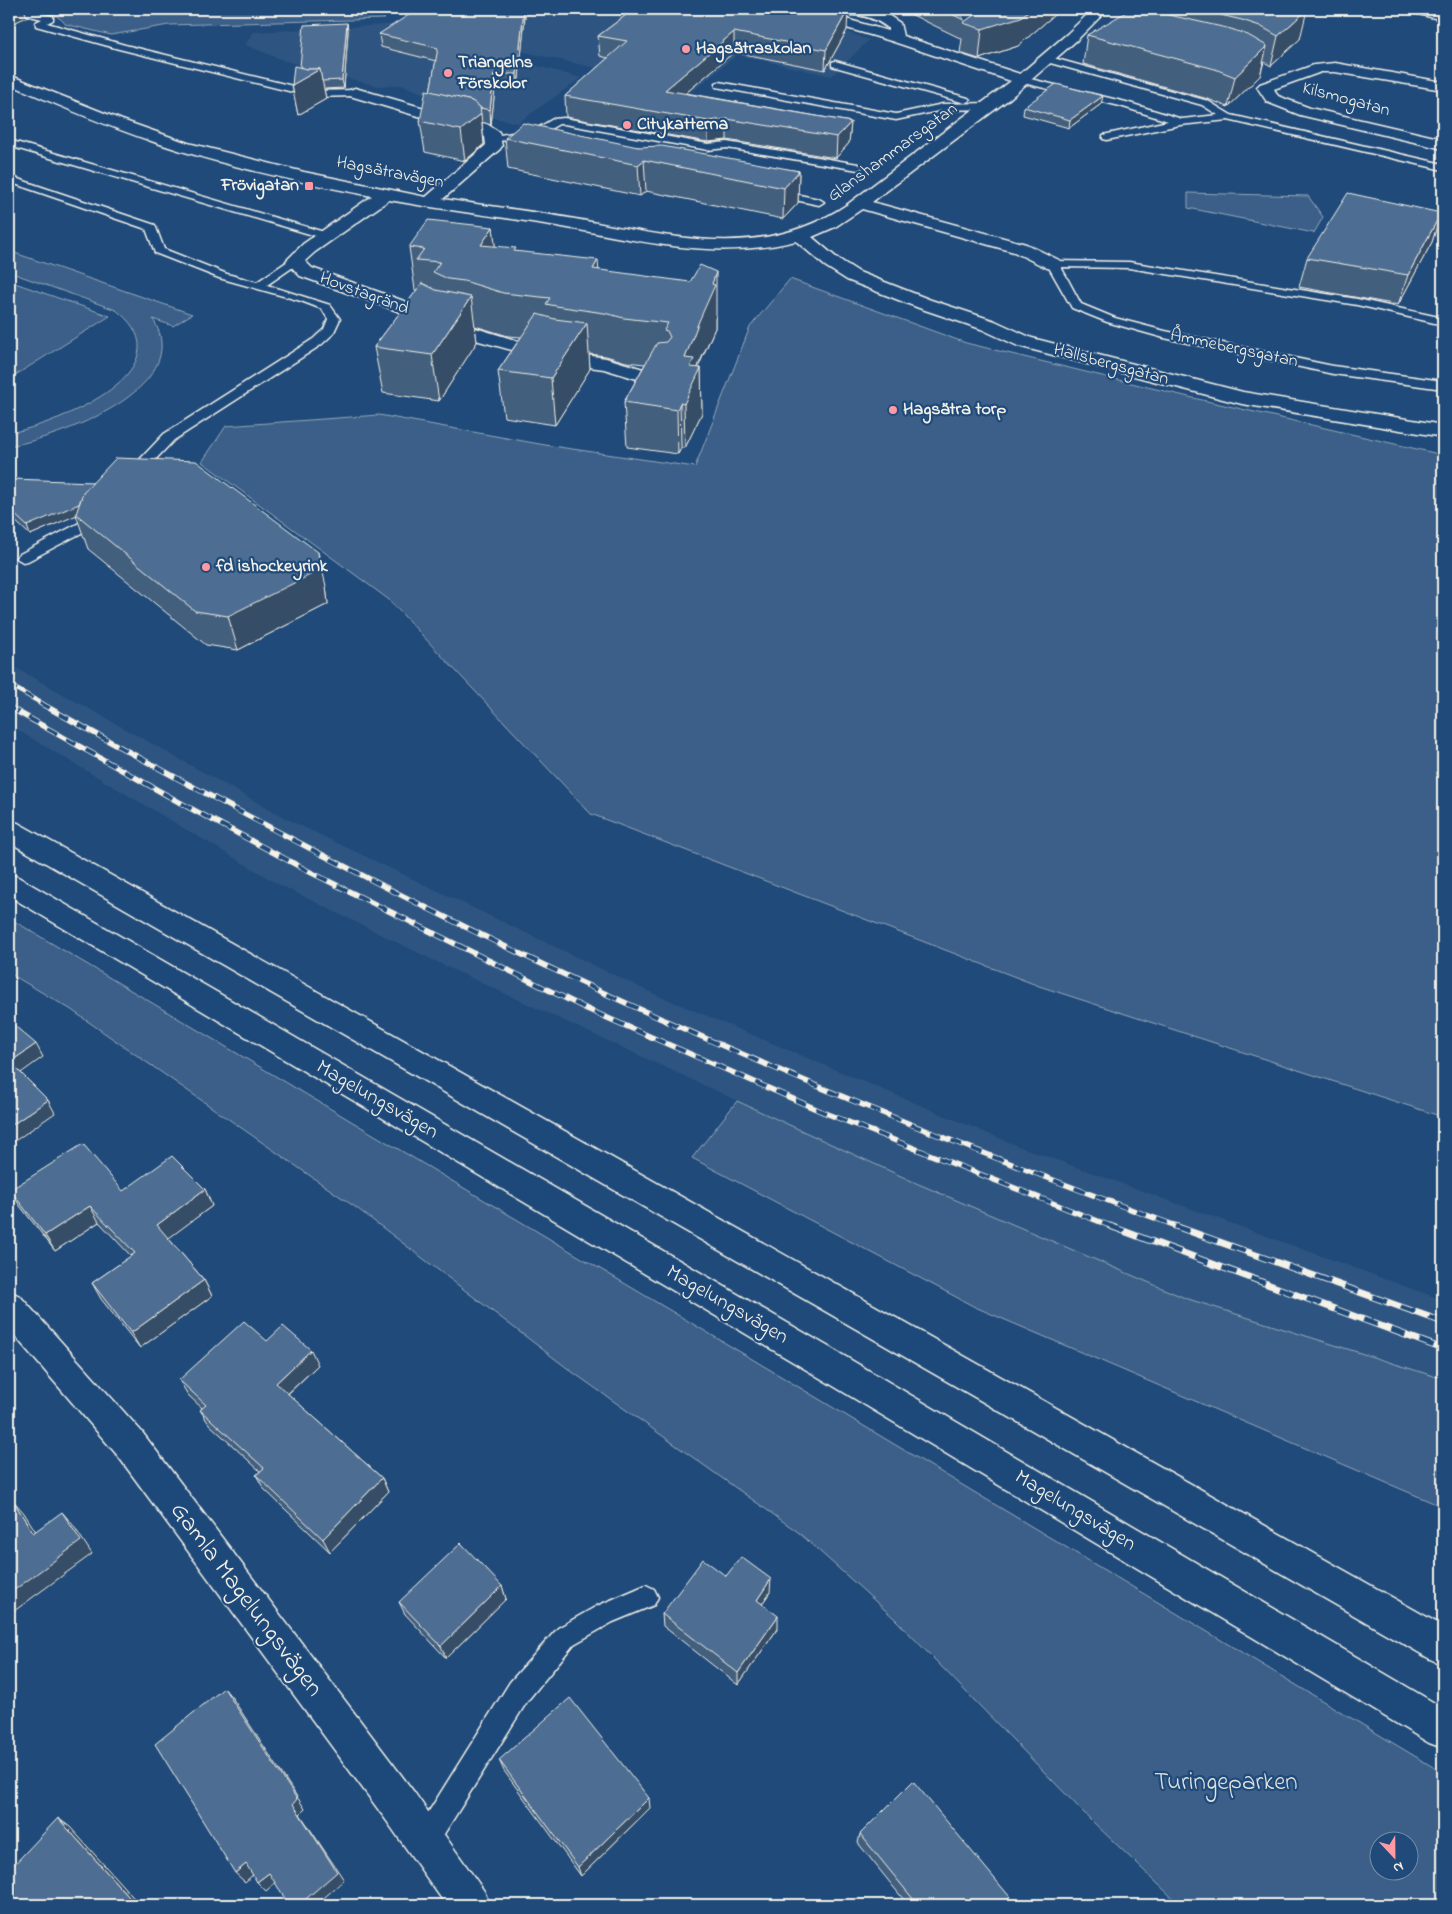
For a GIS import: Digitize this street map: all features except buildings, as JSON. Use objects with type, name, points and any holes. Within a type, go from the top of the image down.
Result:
[{"type":"street","points":[[896,38],[895,26],[886,18],[862,10],[841,9],[828,16],[831,19],[896,38],[1022,80]]},
{"type":"street","name":"Glanshammarsgatan","points":[[777,241],[800,236],[822,227],[855,206],[862,204],[894,177],[1022,80],[1101,9]]},
{"type":"street","points":[[1424,10],[1443,16]]},
{"type":"street","points":[[1089,20],[1107,24]]},
{"type":"street","name":"Kilsmogatan","points":[[1443,86],[1358,70],[1326,67],[1265,87],[1272,99],[1305,112],[1443,144]]},
{"type":"street","name":"Kilsmogatan","points":[[1269,73],[1283,81]]},
{"type":"street","name":"Hagsätravägen","points":[[9,79],[116,124],[180,146],[258,166],[386,194],[703,245],[727,246],[777,241]]},
{"type":"street","points":[[355,93],[419,112],[481,127],[493,135],[494,146],[430,202]]},
{"type":"street","name":"Hovstagränd","points":[[386,194],[326,236],[295,261],[306,272],[409,309],[450,330],[462,330],[559,357],[606,364],[660,380]]},
{"type":"street","points":[[862,204],[1020,248],[1053,264]]},
{"type":"street","name":"Hallsbergsgatan","points":[[800,236],[831,262],[853,276],[925,304],[988,325],[1025,342],[1242,398],[1443,431]]},
{"type":"street","points":[[9,830],[1443,1646]]},
{"type":"street","name":"Magelungsvägen","points":[[9,884],[814,1356],[1443,1729]]},
{"type":"street","name":"Gamla Magelungsvägen","points":[[9,1306],[130,1444],[425,1841],[470,1905]]},
{"type":"lane","points":[[13,9],[50,18],[39,24],[312,94],[355,93]]},
{"type":"lane","points":[[1046,59],[1205,103],[1228,117],[1443,167]]},
{"type":"lane","points":[[835,64],[990,106]]},
{"type":"lane","points":[[1022,80],[1123,104],[1181,122]]},
{"type":"lane","points":[[719,85],[896,117],[916,110],[944,106],[990,106]]},
{"type":"lane","points":[[1107,137],[1181,122],[1228,117]]},
{"type":"lane","points":[[494,139],[539,131],[557,121],[564,121],[708,148],[727,145],[858,167]]},
{"type":"lane","points":[[494,139],[513,146]]},
{"type":"lane","points":[[9,143],[326,236]]},
{"type":"lane","points":[[9,179],[151,227],[159,251],[223,276],[305,299],[326,307],[334,319],[329,331],[317,342],[169,437],[121,488]]},
{"type":"lane","points":[[762,190],[819,202]]},
{"type":"lane","points":[[258,286],[295,261]]},
{"type":"lane","points":[[1053,264],[1129,265],[1356,302],[1443,321]]},
{"type":"lane","name":"Åmmebergsgatan","points":[[1053,264],[1076,306],[1111,320],[1164,334],[1334,370],[1443,385]]},
{"type":"lane","points":[[23,558],[86,525],[103,506]]},
{"type":"lane","points":[[425,1841],[519,1691],[566,1636],[605,1614],[646,1597]]},
{"type":"shaded area","name":"Hagsätraskolan","points":[[420,9],[790,9],[809,19],[869,40],[832,76],[737,55],[694,90],[484,43]]},
{"type":"shaded area","name":"Triangelns Förskolor","points":[[404,24],[498,55],[581,78],[518,123],[455,110],[435,98],[402,85],[377,86],[285,61],[245,45],[253,32]]},
{"type":"shaded area","points":[[9,664],[287,819],[652,993],[1018,1146],[1443,1300],[1443,1379],[1185,1298],[916,1183],[443,965],[280,885],[9,725]]},
{"type":"green space","points":[[52,9],[373,9],[385,19],[169,25],[111,35],[65,24],[49,11]]},
{"type":"green space","points":[[1188,193],[1308,196],[1323,217],[1314,233],[1188,208]]},
{"type":"green space","points":[[9,251],[192,314],[173,326],[153,319],[161,344],[156,367],[139,388],[116,406],[58,433],[9,446],[9,433],[56,419],[84,406],[109,391],[128,373],[138,353],[135,332],[116,310],[9,272]]},
{"type":"green space","points":[[790,279],[966,343],[1189,397],[1443,455],[1443,1117],[1039,986],[591,814],[388,599],[202,462],[226,426],[379,415],[545,445],[695,467],[750,327]]},
{"type":"green space","points":[[9,281],[110,316],[9,379]]},
{"type":"green space","name":"Turingeparken","points":[[9,918],[757,1362],[1443,1773],[1443,1905],[1180,1905],[1092,1821],[894,1618],[798,1532],[571,1371],[358,1209],[70,1009],[9,973]]},
{"type":"green space","points":[[737,1101],[916,1183],[1185,1298],[1443,1379],[1443,1507],[975,1307],[692,1158]]},
{"type":"railway","points":[[9,685],[43,704]]},
{"type":"railway","points":[[40,703],[221,802],[343,865],[465,927],[607,994],[768,1065],[931,1133],[1179,1227]]},
{"type":"railway","points":[[9,707],[188,807],[308,871],[587,1009],[823,1112],[1113,1227]]},
{"type":"railway","points":[[1110,1226],[1443,1349]]},
{"type":"railway","points":[[1175,1226],[1443,1322]]},
{"type":"place","name":"Hagsätraskolan","points":[[686,49]]},
{"type":"place","name":"Triangelns Förskolor","points":[[448,73]]},
{"type":"place","name":"Citykatterna","points":[[627,125]]},
{"type":"place","name":"Frövigatan","points":[[309,186]]},
{"type":"place","name":"Hagsätra torp","points":[[893,410]]},
{"type":"place","name":"fd ishockeyrink","points":[[206,567]]}]
